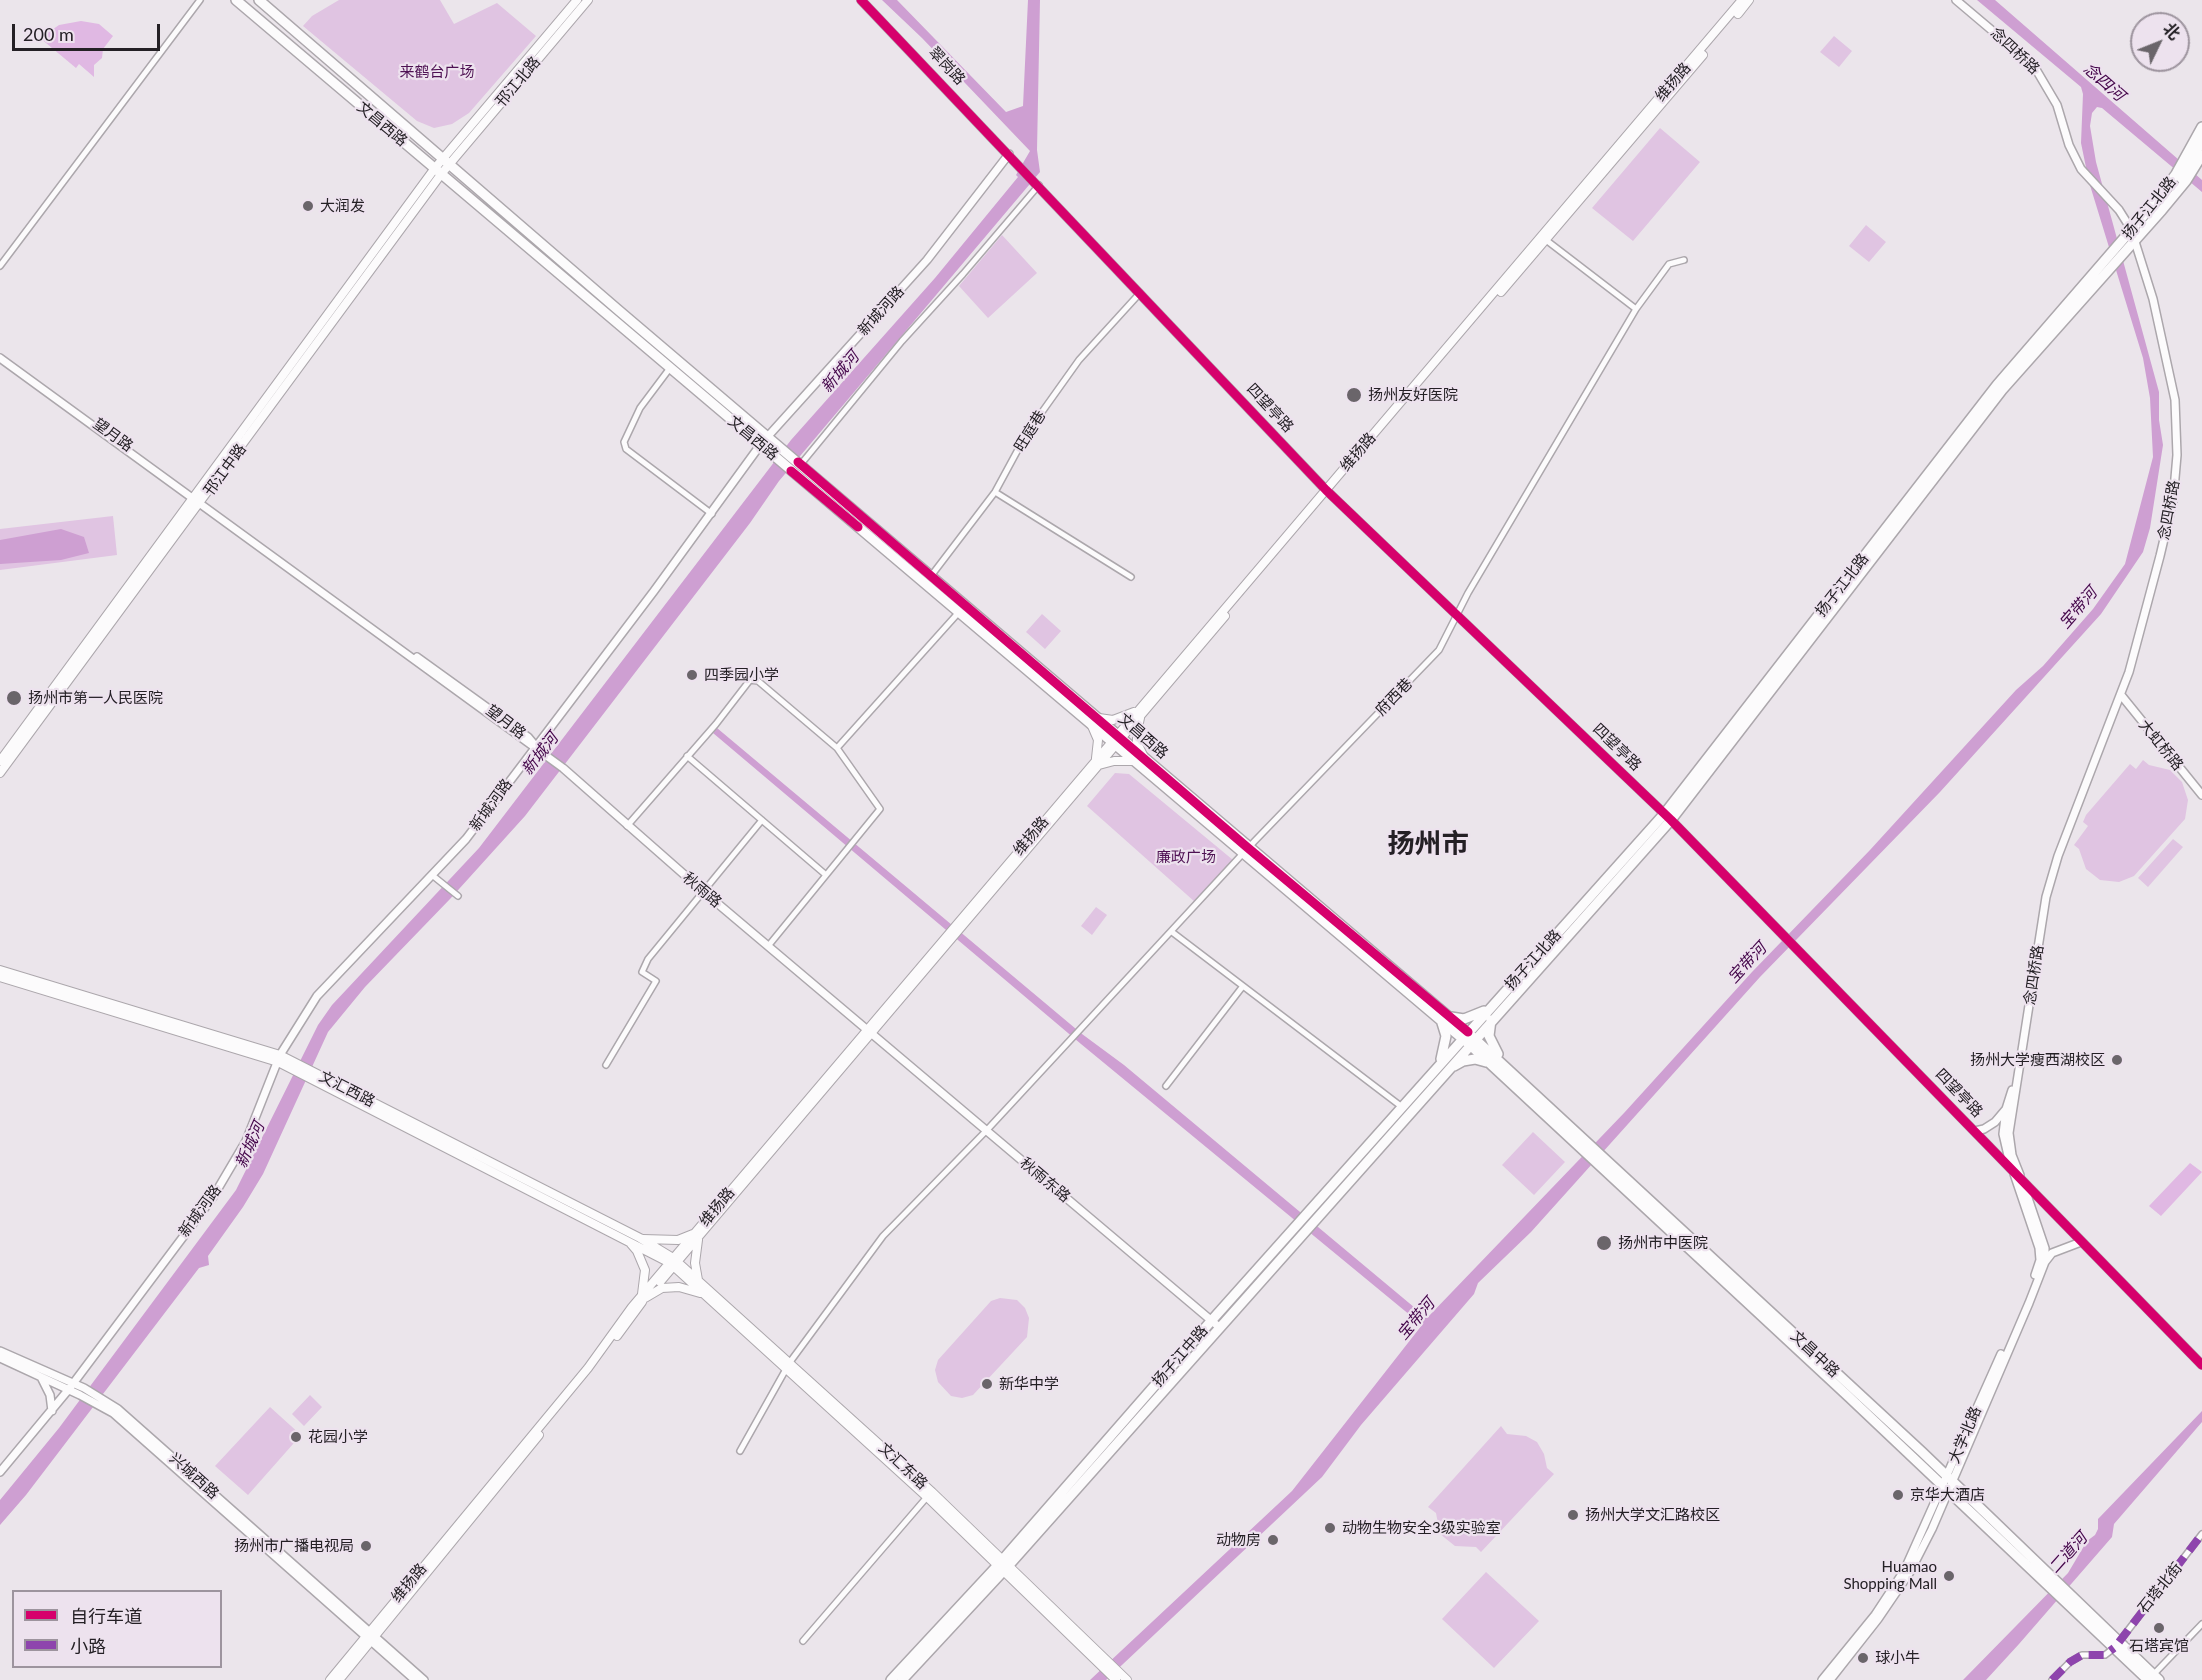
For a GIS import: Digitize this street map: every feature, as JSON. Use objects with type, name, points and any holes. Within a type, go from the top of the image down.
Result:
[{"type":"main road","name":"文昌西路","points":[[236,0],[442,166],[765,441],[774,456],[791,471],[962,609],[1469,1039]]},
{"type":"main road","name":"文昌西路","points":[[259,0],[670,368],[765,441],[779,446],[800,463],[931,576],[962,609]]},
{"type":"main road","name":"邗江北路","points":[[442,166],[578,0]]},
{"type":"main road","name":"邗江北路","points":[[442,166],[588,0]]},
{"type":"main road","name":"维扬路","points":[[330,1680],[370,1636],[591,1372],[643,1296],[1328,491],[1742,0]]},
{"type":"main road","name":"维扬路","points":[[1328,491],[1546,240],[1749,0]]},
{"type":"main road","name":"扬子江北路","points":[[1469,1039],[1491,1020],[1668,817],[2002,390],[2124,254],[2175,193],[2202,127]]},
{"type":"main road","points":[[2188,164],[2202,141]]},
{"type":"main road","name":"扬子江北路","points":[[1469,1039],[1491,1007],[1668,817],[1997,385],[2131,229],[2181,177],[2188,164],[2202,155]]},
{"type":"main road","name":"邗江中路","points":[[0,773],[442,166]]},
{"type":"main road","name":"邗江中路","points":[[0,760],[198,500]]},
{"type":"main road","points":[[1140,712],[1137,732],[1139,759],[1097,763],[1098,740],[1095,721],[1123,718],[1140,712]]},
{"type":"main road","name":"文汇西路","points":[[0,970],[279,1058],[640,1238],[674,1262]]},
{"type":"main road","name":"文汇西路","points":[[0,977],[279,1058]]},
{"type":"main road","points":[[1489,1063],[1475,1059],[1442,1068],[1446,1036],[1445,1019],[1464,1019],[1491,1007]]},
{"type":"main road","points":[[1491,1020],[1489,1036],[1492,1047],[1511,1072]]},
{"type":"main road","name":"扬子江中路","points":[[891,1680],[1004,1565],[1212,1320],[1301,1227],[1469,1039]]},
{"type":"main road","name":"文昌中路","points":[[1469,1039],[1489,1063],[1585,1146]]},
{"type":"main road","name":"文昌中路","points":[[1469,1039],[1511,1072],[1599,1160],[2153,1678]]},
{"type":"main road","name":"扬子江中路","points":[[1310,1217],[1402,1107],[1442,1068]]},
{"type":"main road","name":"文汇西路","points":[[313,1075],[674,1262]]},
{"type":"main road","name":"扬子江中路","points":[[902,1680],[1219,1327],[1301,1227]]},
{"type":"main road","points":[[640,1238],[662,1241],[697,1235],[695,1263],[698,1280]]},
{"type":"main road","points":[[623,1236],[637,1251],[645,1270],[643,1296],[662,1288],[679,1287],[704,1294]]},
{"type":"main road","name":"文汇东路","points":[[674,1262],[704,1294],[789,1365],[927,1497],[1004,1565]]},
{"type":"main road","name":"文汇东路","points":[[674,1262],[698,1280],[1004,1565],[1093,1652],[1127,1680]]},
{"type":"main road","name":"维扬路","points":[[339,1680],[370,1636]]},
{"type":"main road","name":"文汇东路","points":[[1093,1652],[1116,1680]]},
{"type":"street","points":[[0,266],[200,0]]},
{"type":"street","name":"翠岗路","points":[[861,0],[1009,154]]},
{"type":"street","name":"念四桥路","points":[[1956,0],[2034,66],[2057,105],[2069,145],[2081,170],[2119,210],[2131,229],[2153,299],[2175,400],[2177,455],[2173,501],[2160,556],[2121,695],[2062,846],[2046,897],[2009,1134],[2012,1155],[2023,1181]]},
{"type":"street","name":"四望亭路","points":[[1009,154],[1328,491],[1668,817],[2202,1365]]},
{"type":"street","name":"新城河路","points":[[0,1472],[71,1387],[213,1197],[246,1142],[279,1058],[317,996],[466,839],[765,441],[927,260],[1009,154]]},
{"type":"street","points":[[800,463],[902,341],[963,274],[1036,183]]},
{"type":"street","points":[[1546,240],[1636,309]]},
{"type":"street","name":"府西巷","points":[[740,1451],[789,1365],[883,1236],[986,1131],[1245,851],[1439,650],[1636,309],[1670,264],[1684,260]]},
{"type":"street","name":"旺庭巷","points":[[931,576],[995,492],[1026,433],[1072,369],[1140,293]]},
{"type":"street","name":"望月路","points":[[0,353],[524,741],[534,746]]},
{"type":"street","name":"望月路","points":[[0,358],[198,500]]},
{"type":"street","points":[[670,368],[640,408],[624,442],[626,449],[712,513]]},
{"type":"street","points":[[995,492],[1131,577]]},
{"type":"street","points":[[837,748],[962,609]]},
{"type":"street","points":[[627,826],[753,679],[758,681],[837,748],[880,809],[770,945]]},
{"type":"street","name":"大虹桥路","points":[[2121,695],[2202,795]]},
{"type":"street","name":"秋雨路","points":[[534,746],[870,1030]]},
{"type":"street","points":[[687,756],[826,875]]},
{"type":"street","points":[[606,1065],[656,981],[642,972],[648,959],[762,820]]},
{"type":"street","points":[[432,875],[458,896]]},
{"type":"street","points":[[1172,932],[1402,1107]]},
{"type":"street","points":[[1166,1086],[1243,986]]},
{"type":"street","name":"秋雨东路","points":[[870,1030],[1219,1327]]},
{"type":"street","name":"念四桥路","points":[[2013,1170],[2006,1152],[2003,1134],[2006,1109],[2018,1070]]},
{"type":"street","points":[[1975,1131],[1984,1130],[1995,1122],[2006,1109]]},
{"type":"street","name":"大学北路","points":[[1822,1680],[1875,1615],[1904,1571],[1948,1484],[2025,1301],[2040,1260],[2039,1248],[2013,1170]]},
{"type":"street","points":[[2023,1181],[2045,1248],[2045,1262]]},
{"type":"street","points":[[2045,1262],[2052,1253],[2081,1242]]},
{"type":"street","name":"大学北路","points":[[1830,1680],[1878,1619],[1910,1572],[2045,1262]]},
{"type":"street","name":"兴城西路","points":[[0,1352],[124,1414],[370,1636]]},
{"type":"street","name":"兴城西路","points":[[0,1358],[71,1387]]},
{"type":"street","points":[[38,1375],[46,1384],[52,1411]]},
{"type":"street","points":[[803,1641],[927,1497]]},
{"type":"street","name":"石塔北街","points":[[2117,1645],[2202,1534]]},
{"type":"street","points":[[2153,1678],[2202,1624]]},
{"type":"street","points":[[370,1636],[415,1680]]},
{"type":"street","points":[[370,1636],[424,1680]]},
{"type":"street","points":[[2052,1680],[2070,1662],[2082,1655],[2105,1655],[2117,1645]]},
{"type":"green space","name":"来鹤台广场","points":[[339,0],[440,0],[454,24],[497,3],[536,36],[469,113],[452,124],[434,128],[417,121],[303,26],[312,16]]},
{"type":"green space","points":[[1834,36],[1852,51],[1839,67],[1820,52]]},
{"type":"green space","points":[[1660,128],[1700,162],[1633,241],[1592,208]]},
{"type":"green space","points":[[1866,225],[1886,242],[1869,262],[1849,246]]},
{"type":"green space","points":[[1002,235],[1037,273],[988,318],[959,286]]},
{"type":"green space","points":[[113,516],[117,555],[0,570],[0,529]]},
{"type":"green space","points":[[1042,614],[1061,631],[1045,649],[1026,632]]},
{"type":"green space","points":[[2143,760],[2149,765],[2170,770],[2182,782],[2188,800],[2185,819],[2134,876],[2119,882],[2100,880],[2086,869],[2079,849],[2074,845],[2088,826],[2083,822],[2086,815],[2130,764],[2136,769]]},
{"type":"green space","name":"廉政广场","points":[[1115,773],[1129,774],[1233,860],[1195,902],[1087,806]]},
{"type":"green space","points":[[2173,839],[2183,847],[2148,887],[2138,878]]},
{"type":"green space","points":[[1096,907],[1107,915],[1092,935],[1081,926]]},
{"type":"green space","points":[[1533,1132],[1565,1162],[1534,1195],[1502,1165]]},
{"type":"green space","points":[[1000,1298],[1017,1300],[1025,1308],[1029,1318],[1027,1337],[973,1395],[962,1398],[951,1396],[938,1382],[935,1370],[938,1360],[991,1301]]},
{"type":"green space","points":[[310,1395],[322,1407],[304,1426],[292,1414]]},
{"type":"green space","points":[[270,1407],[301,1435],[248,1495],[215,1466]]},
{"type":"green space","points":[[1501,1426],[1507,1434],[1526,1436],[1537,1442],[1544,1454],[1547,1468],[1554,1474],[1481,1552],[1476,1547],[1455,1546],[1440,1534],[1436,1513],[1428,1507]]},
{"type":"green space","points":[[1486,1572],[1539,1621],[1494,1668],[1442,1619]]},
{"type":"shaded area","points":[[81,21],[99,24],[113,36],[103,49],[102,58],[94,65],[94,77],[79,64],[76,68],[40,38],[59,25]]},
{"type":"shaded area","points":[[2190,1163],[2202,1172],[2161,1216],[2149,1206]]},
{"type":"water","points":[[882,0],[897,0],[1006,112],[1023,106],[1028,0],[1040,0],[1037,150],[1040,172],[779,481],[750,523],[525,816],[450,899],[365,987],[328,1032],[263,1174],[208,1256],[209,1265],[199,1268],[26,1495],[0,1525],[0,1500],[59,1428],[236,1190],[318,1025],[332,1005],[479,848],[791,440],[935,278],[1018,177],[1016,175],[1030,151],[922,38]]},
{"type":"water","name":"宝带河","points":[[1977,0],[1995,0],[2202,180],[2202,192],[2102,108],[2097,107],[2092,113],[2090,126],[2096,162],[2159,392],[2159,420],[2163,445],[2150,528],[2143,552],[2101,614],[1940,792],[1760,977],[1531,1232],[1478,1283],[1474,1294],[1361,1425],[1322,1477],[1106,1680],[1090,1680],[1292,1491],[1422,1325],[1081,1044],[713,733],[717,728],[1082,1034],[1124,1065],[1427,1318],[1624,1113],[1752,972],[1870,850],[2016,690],[2043,666],[2093,609],[2125,564],[2153,457],[2150,398],[2143,358],[2089,182],[2081,143],[2083,94],[2081,87]]},
{"type":"water","points":[[61,529],[84,537],[89,553],[61,560],[0,564],[0,540]]},
{"type":"water","points":[[2202,1411],[2202,1422],[2114,1524],[2112,1537],[2019,1644],[1986,1680],[1963,1680],[2068,1573],[2087,1541],[2095,1535],[2098,1529],[2098,1519]]},
{"type":"marked path","points":[[2119,1642],[2202,1534]]},
{"type":"marked path","points":[[2052,1680],[2070,1662],[2082,1655],[2105,1655],[2114,1648]]},
{"type":"cycle path","points":[[861,0],[1326,490],[1671,820],[2202,1365]]},
{"type":"cycle path","points":[[798,462],[1248,848],[1468,1032]]},
{"type":"cycle path","points":[[791,471],[858,527]]},
{"type":"place","name":"大润发","points":[[308,206]]},
{"type":"place","name":"扬州友好医院","points":[[1354,395]]},
{"type":"place","name":"四季园小学","points":[[692,675]]},
{"type":"place","name":"扬州市第一人民医院","points":[[14,698]]},
{"type":"place","name":"扬州大学瘦西湖校区","points":[[2117,1060]]},
{"type":"place","name":"扬州市中医院","points":[[1604,1243]]},
{"type":"place","name":"新华中学","points":[[987,1384]]},
{"type":"place","name":"花园小学","points":[[296,1437]]},
{"type":"place","name":"京华大酒店","points":[[1898,1495]]},
{"type":"place","name":"扬州大学文汇路校区","points":[[1573,1515]]},
{"type":"place","name":"动物生物安全3级实验室","points":[[1330,1528]]},
{"type":"place","name":"动物房","points":[[1273,1540]]},
{"type":"place","name":"扬州市广播电视局","points":[[366,1546]]},
{"type":"place","name":"Huamao Shopping Mall","points":[[1949,1576]]},
{"type":"place","name":"石塔宾馆","points":[[2159,1628]]},
{"type":"place","name":"球小牛","points":[[1863,1658]]},
{"type":"district","name":"扬州市","points":[[1428,844]]},
{"type":"water label","name":"念四河","points":[[2104,82]]},
{"type":"water label","name":"新城河","points":[[840,372]]},
{"type":"water label","name":"新城河","points":[[540,754]]},
{"type":"water label","name":"新城河","points":[[250,1145]]},
{"type":"water label","name":"二道河","points":[[2068,1553]]}]
